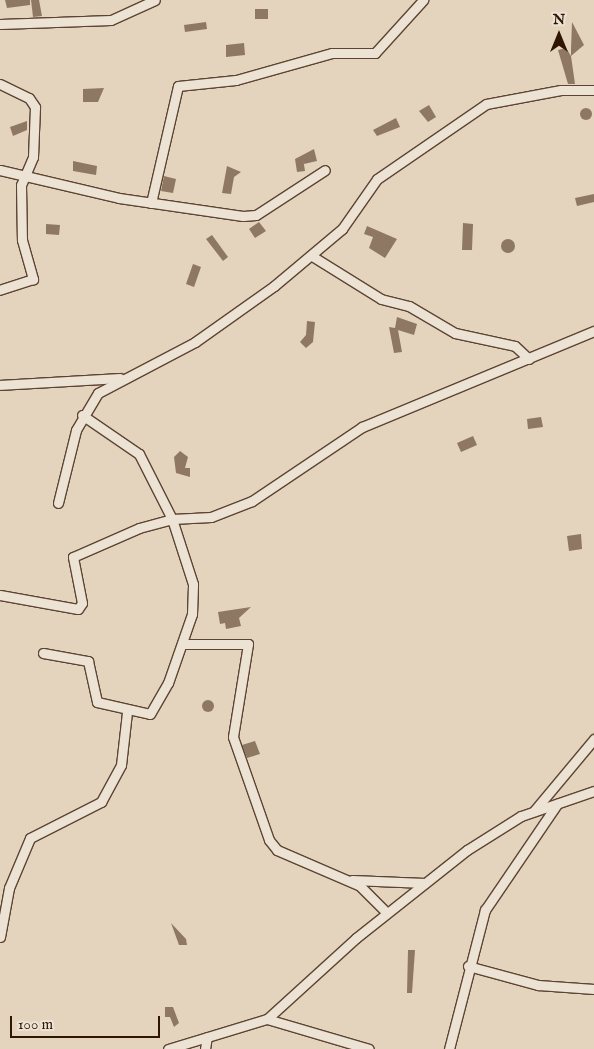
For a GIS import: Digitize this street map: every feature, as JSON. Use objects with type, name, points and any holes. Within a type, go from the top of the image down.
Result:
[{"type":"street","points":[[0,24],[111,20],[155,0]]},
{"type":"street","points":[[151,203],[178,86],[236,80],[332,53],[375,53],[423,0]]},
{"type":"street","points":[[0,84],[29,98],[35,107],[33,157],[24,176],[22,240],[33,279],[0,290]]},
{"type":"street","points":[[58,504],[62,471],[82,415],[94,397],[120,378],[195,342],[312,256],[342,229],[377,179],[486,104],[561,90],[594,90]]},
{"type":"street","points":[[0,170],[151,203],[249,216],[324,170]]},
{"type":"street","points":[[312,256],[381,299],[409,306],[455,333],[515,346],[529,359]]},
{"type":"street","points":[[0,595],[78,609],[82,603],[73,557],[125,533],[172,519],[211,517],[252,501],[362,427],[594,332]]},
{"type":"street","points":[[0,385],[120,378]]},
{"type":"street","points":[[43,653],[88,661],[94,700],[127,712],[155,712],[183,644],[192,614],[193,584],[172,519],[139,454],[82,415]]},
{"type":"street","points":[[183,644],[248,644],[233,737],[269,840],[277,850],[349,880],[369,892],[387,913]]},
{"type":"street","points":[[0,937],[9,888],[30,838],[101,802],[121,765],[127,712]]},
{"type":"street","points":[[534,811],[594,739]]},
{"type":"street","points":[[168,1049],[267,1019],[387,913],[500,828],[534,811],[594,791]]},
{"type":"street","points":[[449,1049],[468,966],[485,910],[557,804]]},
{"type":"street","points":[[349,880],[425,883]]},
{"type":"street","points":[[468,966],[538,985],[594,989]]},
{"type":"street","points":[[267,1019],[369,1049]]},
{"type":"street","points":[[205,1049],[207,1037]]},
{"type":"building","points":[[5,0],[30,0],[30,5],[7,8]]},
{"type":"building","points":[[31,0],[39,0],[42,16],[33,17]]},
{"type":"building","points":[[255,9],[268,9],[268,19],[255,19]]},
{"type":"building","points":[[206,22],[207,29],[185,32],[184,25]]},
{"type":"building","points":[[572,22],[584,45],[571,56],[571,49]]},
{"type":"building","points":[[244,43],[245,55],[226,57],[226,45]]},
{"type":"building","points":[[566,48],[571,56],[575,84],[568,84],[558,50]]},
{"type":"building","points":[[104,88],[98,102],[83,102],[83,89]]},
{"type":"building","points":[[429,105],[436,117],[428,122],[419,111]]},
{"type":"building","points":[[588,108],[591,109],[591,119],[584,120],[581,119],[580,112],[581,109]]},
{"type":"building","points":[[396,118],[400,127],[377,136],[373,130]]},
{"type":"building","points":[[27,121],[27,130],[13,136],[10,127]]},
{"type":"building","points":[[314,149],[317,161],[304,164],[303,158],[305,171],[297,172],[295,159]]},
{"type":"building","points":[[73,161],[97,166],[96,175],[73,171]]},
{"type":"building","points":[[227,166],[241,172],[234,177],[231,194],[222,193]]},
{"type":"building","points":[[164,176],[176,179],[173,193],[161,191]]},
{"type":"building","points":[[594,194],[594,202],[577,206],[575,198]]},
{"type":"building","points":[[259,222],[266,231],[255,238],[249,229]]},
{"type":"building","points":[[463,223],[473,224],[472,250],[462,250]]},
{"type":"building","points":[[46,224],[60,225],[59,235],[46,234]]},
{"type":"building","points":[[367,226],[397,239],[385,258],[369,248],[373,237],[364,234]]},
{"type":"building","points":[[212,235],[228,257],[223,261],[206,239]]},
{"type":"building","points":[[505,239],[511,239],[515,246],[511,253],[505,253],[501,249],[501,243]]},
{"type":"building","points":[[193,264],[201,267],[194,287],[186,284]]},
{"type":"building","points":[[397,317],[417,324],[414,335],[398,330],[402,352],[394,353],[389,327],[395,328]]},
{"type":"building","points":[[307,321],[315,322],[313,342],[306,348],[300,342],[306,335]]},
{"type":"building","points":[[541,417],[543,427],[528,429],[527,419]]},
{"type":"building","points":[[473,436],[477,445],[461,452],[457,443]]},
{"type":"building","points":[[180,451],[188,457],[185,468],[190,468],[190,477],[176,473],[174,457]]},
{"type":"building","points":[[581,534],[582,549],[569,551],[567,536]]},
{"type":"building","points":[[251,607],[239,618],[241,626],[226,629],[225,623],[220,624],[218,612]]},
{"type":"building","points":[[210,700],[213,701],[213,711],[206,712],[203,711],[202,704],[203,701]]},
{"type":"building","points":[[255,741],[260,754],[247,758],[242,745]]},
{"type":"building","points":[[171,923],[186,939],[187,945],[179,945]]},
{"type":"building","points":[[408,950],[415,950],[412,993],[407,993]]},
{"type":"building","points":[[165,1007],[173,1007],[179,1023],[174,1027],[170,1017],[165,1017]]}]
